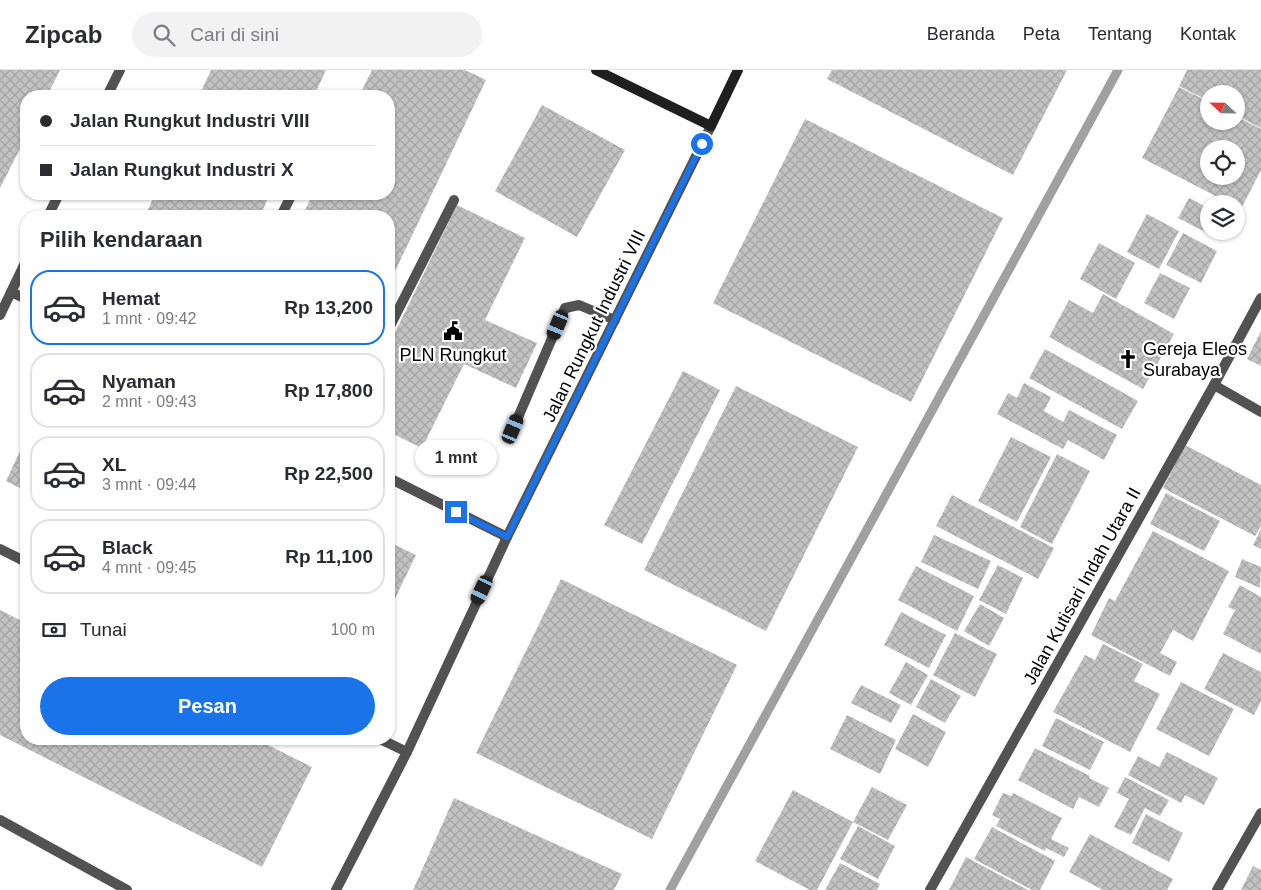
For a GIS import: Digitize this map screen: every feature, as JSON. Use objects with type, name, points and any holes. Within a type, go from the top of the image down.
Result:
[{"type":"street","points":[[110,90],[120,70]]},
{"type":"street","points":[[596,70],[711,126],[738,70]]},
{"type":"street","name":"Jalan Rungkut Industri VIII","points":[[336,890],[407,752],[507,537],[711,126]]},
{"type":"street","points":[[395,316],[454,200]]},
{"type":"street","points":[[0,315],[20,273]]},
{"type":"street","points":[[11,292],[20,296]]},
{"type":"street","name":"Jalan Kutisari Indah Utara II","points":[[930,890],[1261,298]]},
{"type":"street","points":[[513,429],[565,308],[580,305],[615,320]]},
{"type":"street","points":[[1214,385],[1261,412]]},
{"type":"street","points":[[395,481],[507,537]]},
{"type":"street","points":[[0,549],[20,559]]},
{"type":"street","points":[[392,745],[407,752]]},
{"type":"street","points":[[1217,890],[1261,813]]},
{"type":"street","points":[[0,820],[127,890]]},
{"type":"building","points":[[0,70],[60,70],[50,90],[20,90],[20,149],[0,188]]},
{"type":"building","points":[[211,70],[326,70],[317,90],[202,90]]},
{"type":"building","points":[[372,70],[465,70],[486,80],[395,271],[395,210],[305,210],[310,200],[395,200],[395,90],[362,90]]},
{"type":"building","points":[[832,70],[1067,70],[1013,175],[827,79]]},
{"type":"building","points":[[1187,70],[1261,70],[1261,128],[1245,120],[1245,85],[1200,85],[1200,96],[1179,86]]},
{"type":"building","points":[[1179,87],[1200,98],[1200,130],[1245,130],[1245,121],[1261,129],[1261,170],[1245,201],[1245,195],[1214,195],[1142,158]]},
{"type":"building","points":[[542,105],[625,150],[577,237],[495,191]]},
{"type":"building","points":[[805,119],[1003,218],[911,402],[713,303]]},
{"type":"building","points":[[1189,198],[1200,204],[1200,229],[1178,218]]},
{"type":"building","points":[[152,200],[267,200],[263,210],[148,210]]},
{"type":"building","name":"PLN Rungkut","points":[[457,205],[525,238],[485,320],[537,343],[516,388],[464,364],[422,448],[395,435],[395,333]]},
{"type":"building","points":[[1147,214],[1179,231],[1159,269],[1127,252]]},
{"type":"building","points":[[1183,233],[1217,251],[1201,283],[1166,265]]},
{"type":"building","points":[[1099,243],[1135,263],[1116,299],[1080,279]]},
{"type":"building","points":[[1160,273],[1190,288],[1174,319],[1144,303]]},
{"type":"building","points":[[1103,294],[1174,334],[1143,389],[1049,337],[1069,300],[1093,313]]},
{"type":"building","points":[[1261,331],[1261,366],[1247,359]]},
{"type":"building","points":[[1045,349],[1138,401],[1122,429],[1029,378]]},
{"type":"building","points":[[683,371],[720,390],[642,544],[604,525]]},
{"type":"building","points":[[1024,383],[1051,397],[1044,411],[1063,422],[1069,410],[1117,435],[1104,460],[1068,440],[1063,449],[997,414],[1008,393],[1017,398]]},
{"type":"building","points":[[736,386],[858,447],[766,631],[644,570]]},
{"type":"building","points":[[1011,437],[1051,457],[1017,522],[978,501]]},
{"type":"building","points":[[1185,445],[1261,485],[1261,526],[1255,536],[1163,488]]},
{"type":"building","points":[[20,451],[20,488],[6,481]]},
{"type":"building","points":[[1057,454],[1090,471],[1052,544],[1020,527]]},
{"type":"building","points":[[1166,493],[1220,521],[1204,551],[1150,524]]},
{"type":"building","points":[[952,495],[1054,548],[1038,579],[936,526]]},
{"type":"building","points":[[1261,529],[1261,549],[1253,545]]},
{"type":"building","points":[[1153,531],[1229,571],[1193,641],[1173,630],[1160,653],[1177,662],[1170,676],[1091,635],[1109,598],[1115,601]]},
{"type":"building","points":[[934,535],[991,561],[978,589],[921,562]]},
{"type":"building","points":[[395,545],[416,555],[395,599]]},
{"type":"building","points":[[1242,559],[1261,567],[1260,588],[1235,577]]},
{"type":"building","points":[[998,565],[1023,578],[1006,614],[979,600]]},
{"type":"building","points":[[916,566],[974,596],[957,631],[898,600]]},
{"type":"building","points":[[561,579],[737,665],[652,839],[476,753]]},
{"type":"building","points":[[1240,585],[1261,597],[1261,654],[1223,634],[1235,610],[1228,607]]},
{"type":"building","points":[[980,604],[1004,618],[989,646],[964,631]]},
{"type":"building","points":[[0,610],[20,620],[20,745],[268,745],[312,767],[262,867],[0,735]]},
{"type":"building","points":[[901,612],[946,635],[929,668],[884,645]]},
{"type":"building","points":[[955,633],[997,654],[975,697],[933,675]]},
{"type":"building","points":[[1103,644],[1143,664],[1134,681],[1160,694],[1130,752],[1053,712],[1085,655],[1095,660]]},
{"type":"building","points":[[1223,653],[1261,672],[1261,701],[1254,715],[1204,689]]},
{"type":"building","points":[[906,662],[928,675],[911,705],[889,693]]},
{"type":"building","points":[[931,679],[961,696],[945,723],[916,707]]},
{"type":"building","points":[[1181,682],[1234,709],[1209,756],[1156,729]]},
{"type":"building","points":[[861,685],[901,705],[891,723],[851,703]]},
{"type":"building","points":[[913,714],[946,732],[928,767],[895,749]]},
{"type":"building","points":[[847,715],[896,740],[880,774],[830,749]]},
{"type":"building","points":[[1056,718],[1104,742],[1090,770],[1042,746]]},
{"type":"building","points":[[1035,748],[1090,776],[1089,778],[1109,788],[1099,807],[1079,797],[1073,809],[1018,780]]},
{"type":"building","points":[[1167,752],[1218,778],[1204,805],[1185,795],[1181,803],[1128,775],[1138,756],[1159,767]]},
{"type":"building","points":[[1125,777],[1169,800],[1160,816],[1145,808],[1131,835],[1114,827],[1129,799],[1117,793]]},
{"type":"building","points":[[872,787],[907,805],[888,840],[853,822]]},
{"type":"building","points":[[793,790],[853,822],[817,890],[810,890],[755,861]]},
{"type":"building","points":[[1003,793],[1011,796],[1013,793],[1062,818],[1051,839],[1069,848],[1064,857],[1046,848],[1045,851],[996,826],[1000,819],[992,815]]},
{"type":"building","points":[[454,798],[622,874],[614,890],[413,890]]},
{"type":"building","points":[[1146,814],[1183,833],[1169,862],[1132,843]]},
{"type":"building","points":[[858,826],[895,846],[878,879],[840,859]]},
{"type":"building","points":[[992,827],[1055,861],[1040,890],[1032,890],[974,859]]},
{"type":"building","points":[[1090,834],[1173,879],[1167,890],[1103,890],[1069,872]]},
{"type":"building","points":[[966,857],[1028,890],[949,890]]},
{"type":"building","points":[[840,863],[880,884],[877,890],[825,890]]},
{"type":"building","points":[[1253,866],[1261,870],[1261,890],[1241,890]]},
{"type":"waterway","points":[[670,890],[1118,70]]},
{"type":"place","name":"PLN Rungkut","points":[[453,331]]},
{"type":"place","name":"Gereja Eleos Surabaya","points":[[1128,359]]},
{"type":"route","points":[[456,512],[507,537],[702,144]]}]
